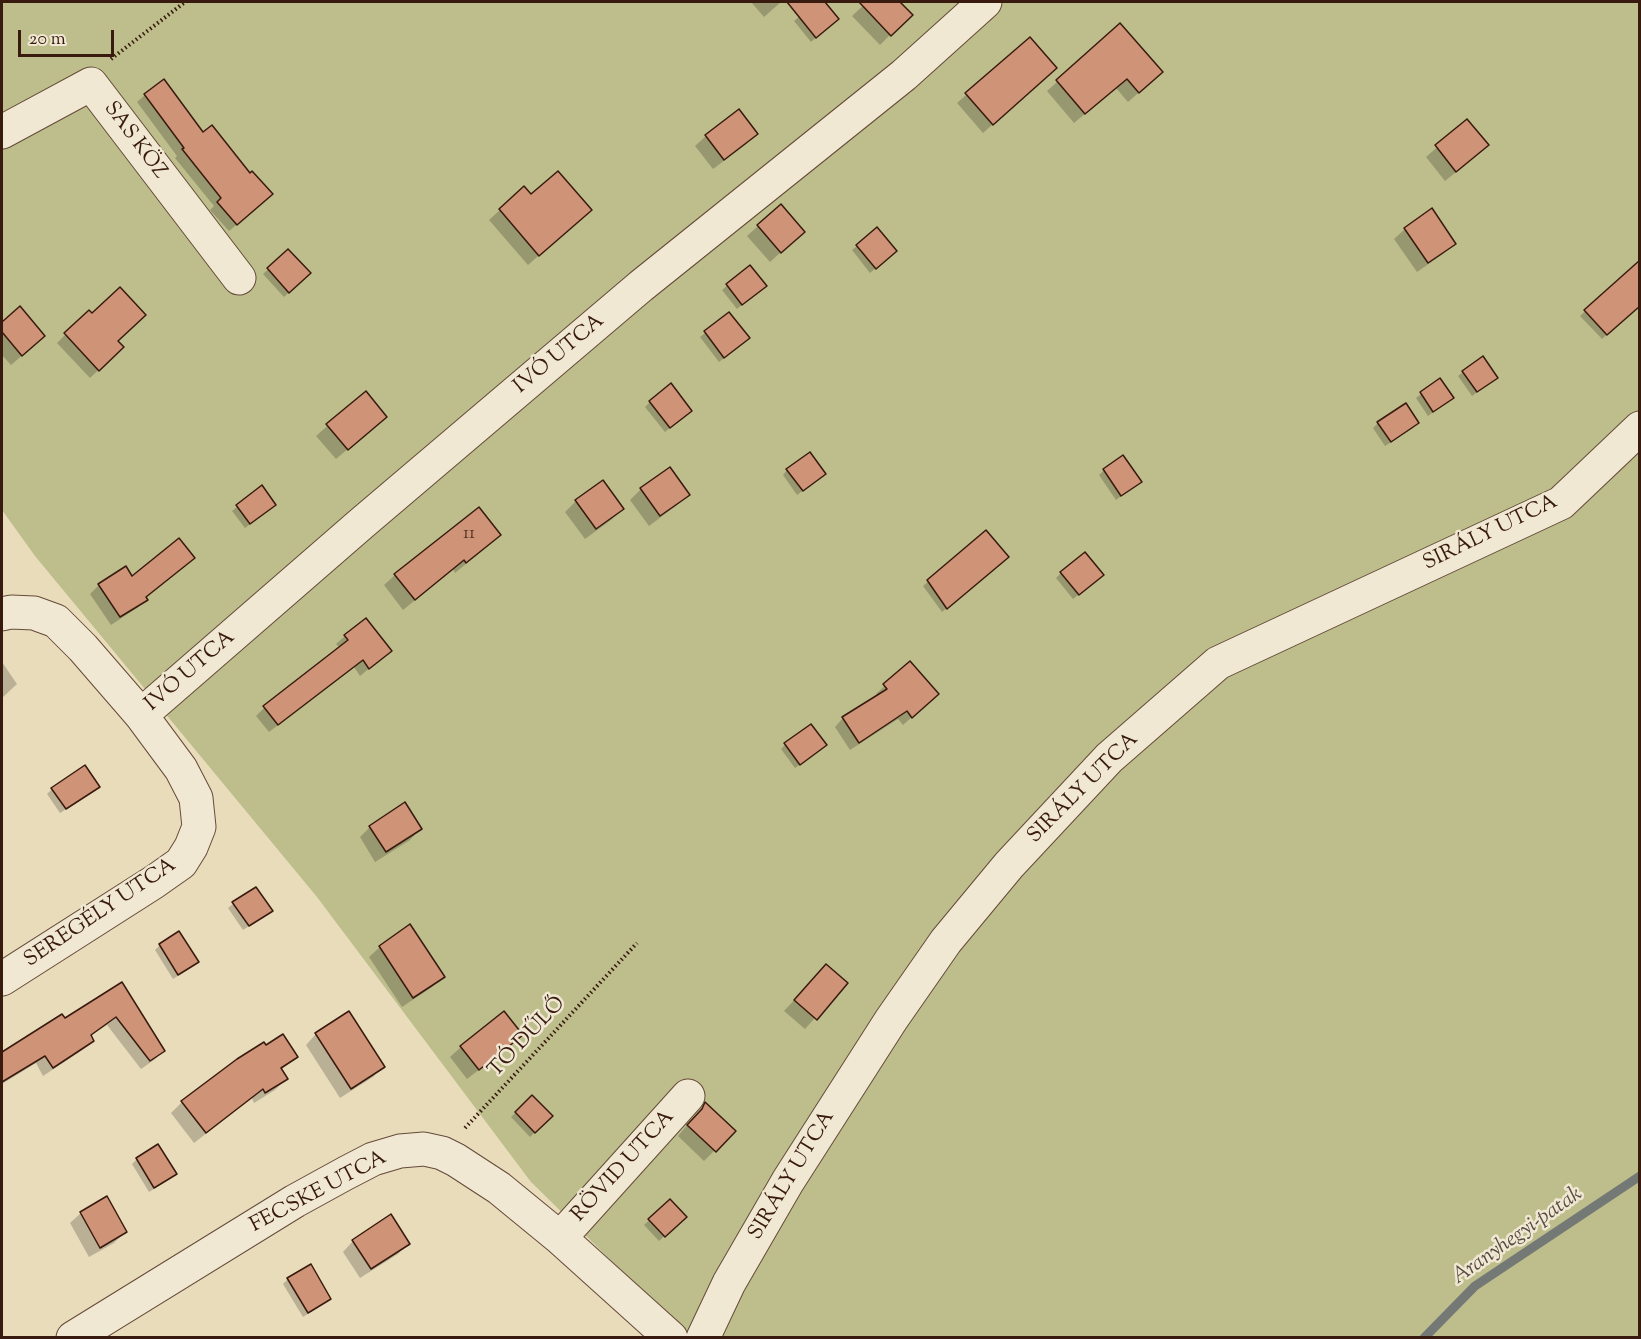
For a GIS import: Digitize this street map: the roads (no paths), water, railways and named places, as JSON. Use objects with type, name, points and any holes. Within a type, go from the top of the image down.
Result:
[{"type":"street","name":"IVÓ UTCA","points":[[141,715],[362,523],[641,286],[904,75],[985,2]]},
{"type":"street","name":"SAS KÖZ","points":[[2,132],[91,84],[239,278]]},
{"type":"street","name":"SIRÁLY UTCA","points":[[703,1338],[729,1283],[788,1181],[891,1020],[946,941],[1009,865],[1109,759],[1218,663],[1562,503],[1640,428]]},
{"type":"street","name":"SEREGÉLY UTCA","points":[[2,614],[34,613],[56,621],[83,648],[141,715],[181,769],[196,798],[199,827],[181,863],[2,979]]},
{"type":"street","name":"RÖVID UTCA","points":[[560,1238],[688,1096]]},
{"type":"street","name":"FECSKE UTCA","points":[[73,1338],[295,1201],[373,1159],[400,1151],[424,1149],[456,1160],[499,1188],[560,1238],[671,1338]]},
{"type":"waterway","name":"Aranyhegyi-patak","points":[[1424,1338],[1475,1286],[1640,1176]]}]
